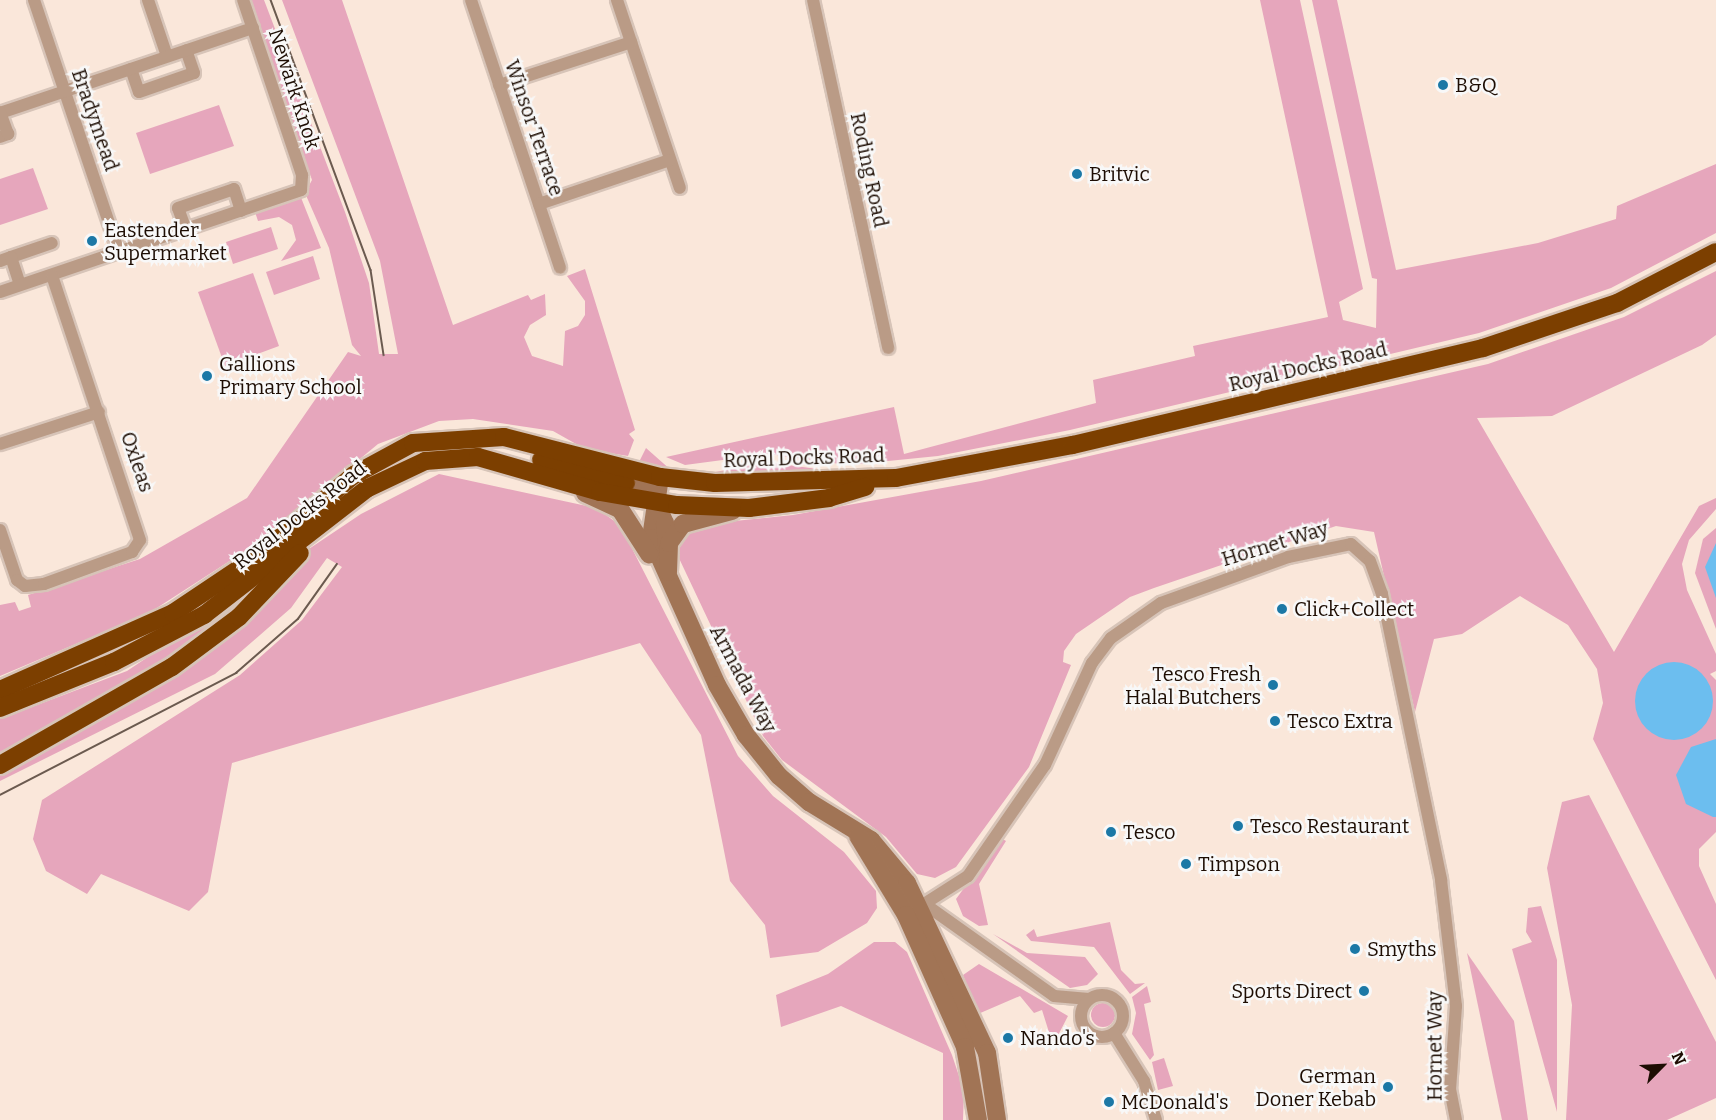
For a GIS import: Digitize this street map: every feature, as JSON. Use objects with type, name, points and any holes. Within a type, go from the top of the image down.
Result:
[{"type":"highway","name":"Royal Docks Road","points":[[0,690],[115,643],[193,600],[388,454],[433,438],[478,435],[504,437],[660,477],[784,485],[896,478],[1053,450],[1483,348],[1617,303],[1716,252]]},
{"type":"highway","points":[[478,435],[567,469],[626,483]]},
{"type":"highway","name":"Royal Docks Road","points":[[0,708],[161,640],[246,586],[368,488],[425,461],[478,457],[549,479],[656,503],[749,508],[830,498],[896,478]]},
{"type":"highway","points":[[0,765],[126,696],[239,616],[284,574],[318,530]]},
{"type":"street","name":"Bradymead","points":[[34,0],[119,252]]},
{"type":"street","points":[[148,0],[167,56]]},
{"type":"street","name":"Newark Knok","points":[[241,212],[301,190],[302,175],[243,0]]},
{"type":"street","name":"Winsor Terrace","points":[[471,0],[560,268]]},
{"type":"street","points":[[617,0],[680,188]]},
{"type":"street","name":"Roding Road","points":[[813,0],[888,348]]},
{"type":"street","points":[[0,137],[8,134],[0,113],[253,28]]},
{"type":"street","points":[[499,85],[631,42]]},
{"type":"street","points":[[131,69],[139,92],[194,73],[186,50]]},
{"type":"street","points":[[539,204],[670,160]]},
{"type":"street","points":[[0,292],[241,212],[234,189],[178,208],[186,230]]},
{"type":"street","points":[[20,285],[5,259],[52,243]]},
{"type":"street","name":"Oxleas","points":[[0,530],[17,580],[25,586],[44,584],[138,547],[140,533],[52,275]]},
{"type":"street","points":[[0,444],[99,412]]},
{"type":"street","name":"Armada Way","points":[[660,477],[651,538],[669,583],[717,685],[755,749],[793,790],[858,836],[871,840],[894,866],[987,1053],[997,1120]]},
{"type":"street","points":[[549,479],[620,509],[669,583]]},
{"type":"street","name":"Armada Way","points":[[626,483],[650,488],[665,523],[669,583]]},
{"type":"street","points":[[668,552],[683,524],[749,508]]},
{"type":"street","name":"Hornet Way","points":[[917,909],[968,876],[1029,791],[1092,663],[1111,638],[1170,600],[1288,557],[1351,544],[1370,561],[1382,594],[1441,880],[1456,1006],[1450,1089],[1456,1120]]},
{"type":"street","points":[[917,909],[1054,996],[1089,999],[1104,994],[1120,1004],[1123,1017],[1114,1034]]},
{"type":"street","name":"Armada Way","points":[[917,909],[965,1047],[978,1120]]},
{"type":"street","points":[[1089,999],[1081,1017],[1086,1029],[1096,1036],[1114,1034]]},
{"type":"street","points":[[1114,1034],[1144,1081],[1156,1120]]},
{"type":"shaded area","points":[[251,0],[264,0],[345,212],[369,283],[379,354],[398,354],[380,261],[282,0],[342,0],[453,325],[528,295],[531,300],[545,294],[546,315],[530,325],[524,337],[532,356],[563,366],[565,331],[578,326],[585,315],[585,301],[567,276],[585,269],[635,430],[629,434],[634,440],[628,456],[585,449],[553,431],[473,419],[439,421],[378,444],[262,540],[149,613],[0,676],[0,605],[15,602],[19,611],[31,607],[28,595],[140,559],[247,498],[348,352],[361,356],[352,345],[329,248],[305,193],[312,180]]},
{"type":"shaded area","points":[[1260,0],[1300,0],[1363,289],[1339,302],[1343,320],[1376,328],[1377,279],[1372,278],[1312,0],[1337,0],[1396,270],[1538,243],[1616,219],[1617,206],[1716,164],[1716,233],[1611,288],[1479,333],[1070,430],[938,456],[848,465],[768,454],[685,465],[666,457],[894,407],[904,454],[1096,403],[1093,380],[1195,356],[1193,346],[1328,317]]},
{"type":"shaded area","points":[[219,105],[234,146],[150,174],[136,133]]},
{"type":"shaded area","points":[[33,168],[48,209],[0,225],[0,179]]},
{"type":"shaded area","points":[[300,195],[321,248],[281,261],[296,240],[292,225],[279,217],[258,221],[255,212]]},
{"type":"shaded area","points":[[271,227],[278,249],[233,264],[226,242]]},
{"type":"shaded area","points":[[313,256],[320,279],[274,295],[266,272]]},
{"type":"shaded area","points":[[1716,271],[1716,335],[1702,345],[1552,416],[1477,418],[1614,652],[1699,506],[1716,498],[1716,509],[1689,540],[1682,564],[1687,590],[1716,654],[1716,671],[1710,674],[1716,680],[1716,832],[1699,849],[1699,866],[1716,904],[1716,980],[1593,739],[1603,703],[1597,669],[1568,625],[1520,596],[1462,634],[1434,639],[1415,712],[1374,532],[1336,526],[1154,588],[1130,597],[1076,634],[1064,651],[1063,662],[1071,665],[1029,767],[956,867],[935,878],[917,874],[886,837],[782,760],[763,736],[677,554],[684,534],[705,524],[793,515],[981,481],[1488,364],[1624,317]]},
{"type":"shaded area","points":[[253,273],[279,346],[225,366],[198,292]]},
{"type":"shaded area","points":[[646,448],[672,471],[700,475],[766,462],[847,473],[762,479],[696,475],[637,466]]},
{"type":"shaded area","points":[[439,474],[596,508],[620,525],[738,756],[773,796],[844,852],[876,891],[877,908],[867,923],[818,952],[770,958],[765,925],[730,881],[701,735],[640,643],[232,763],[208,892],[189,911],[101,874],[87,894],[46,871],[33,839],[42,800],[240,675],[302,620],[342,567],[327,558],[291,608],[215,674],[0,781],[0,719],[127,671],[361,514]]},
{"type":"shaded area","points":[[1716,528],[1716,629],[1695,573],[1703,539]]},
{"type":"shaded area","points":[[1589,795],[1716,1042],[1716,1098],[1667,1120],[1566,1120],[1572,1005],[1547,868],[1562,802]]},
{"type":"shaded area","points":[[1001,838],[1006,841],[979,884],[988,925],[979,926],[963,916],[956,899]]},
{"type":"shaded area","points":[[1541,906],[1557,960],[1557,1112],[1512,949],[1532,942],[1526,932],[1528,908]]},
{"type":"shaded area","points":[[1110,922],[1121,970],[1135,984],[1145,983],[1130,994],[1094,947],[1031,941],[1026,935],[1034,929],[1037,937]]},
{"type":"shaded area","points":[[993,934],[1027,953],[1085,957],[1098,974],[1087,985],[1070,988]]},
{"type":"shaded area","points":[[874,942],[895,942],[907,952],[952,1055],[964,1091],[963,1120],[943,1120],[943,1053],[841,1006],[781,1027],[776,995],[828,974]]},
{"type":"shaded area","points":[[1467,953],[1514,1021],[1528,1120],[1502,1120]]},
{"type":"shaded area","points":[[979,964],[1068,1016],[1053,1045],[1042,1010],[1034,1013],[1020,996],[978,1014],[963,975]]},
{"type":"shaded area","points":[[1147,986],[1151,1002],[1144,1004],[1154,1055],[1150,1060],[1132,1034],[1136,1013],[1132,997]]},
{"type":"shaded area","points":[[1103,1003],[1108,1004],[1114,1010],[1114,1020],[1108,1026],[1103,1027],[1098,1026],[1092,1020],[1091,1015],[1092,1010],[1098,1004]]},
{"type":"shaded area","points":[[1164,1058],[1173,1086],[1158,1090],[1152,1062]]},
{"type":"water","points":[[1716,543],[1716,598],[1705,567]]},
{"type":"water","points":[[1674,662],[1689,665],[1702,673],[1710,686],[1713,701],[1710,716],[1702,729],[1689,737],[1674,740],[1659,737],[1646,729],[1638,716],[1635,701],[1638,686],[1646,673],[1659,665]]},
{"type":"water","points":[[1716,739],[1716,817],[1713,817],[1686,804],[1676,775],[1691,747]]},
{"type":"tram line","points":[[271,0],[371,270],[384,355]]},
{"type":"tram line","points":[[0,795],[236,673],[298,619],[337,564]]},
{"type":"place","name":"B&Q","points":[[1443,85]]},
{"type":"place","name":"Britvic","points":[[1077,174]]},
{"type":"place","name":"Eastender Supermarket","points":[[92,241]]},
{"type":"place","name":"Gallions Primary School","points":[[207,376]]},
{"type":"place","name":"Click+Collect","points":[[1282,609]]},
{"type":"place","name":"Tesco Fresh Halal Butchers","points":[[1273,685]]},
{"type":"place","name":"Tesco Extra","points":[[1275,721]]},
{"type":"place","name":"Tesco Restaurant","points":[[1238,826]]},
{"type":"place","name":"Tesco","points":[[1111,832]]},
{"type":"place","name":"Timpson","points":[[1186,864]]},
{"type":"place","name":"Smyths","points":[[1355,949]]},
{"type":"place","name":"Sports Direct","points":[[1364,991]]},
{"type":"place","name":"Nando's","points":[[1008,1038]]},
{"type":"place","name":"German Doner Kebab","points":[[1388,1087]]},
{"type":"place","name":"McDonald's","points":[[1109,1102]]}]
